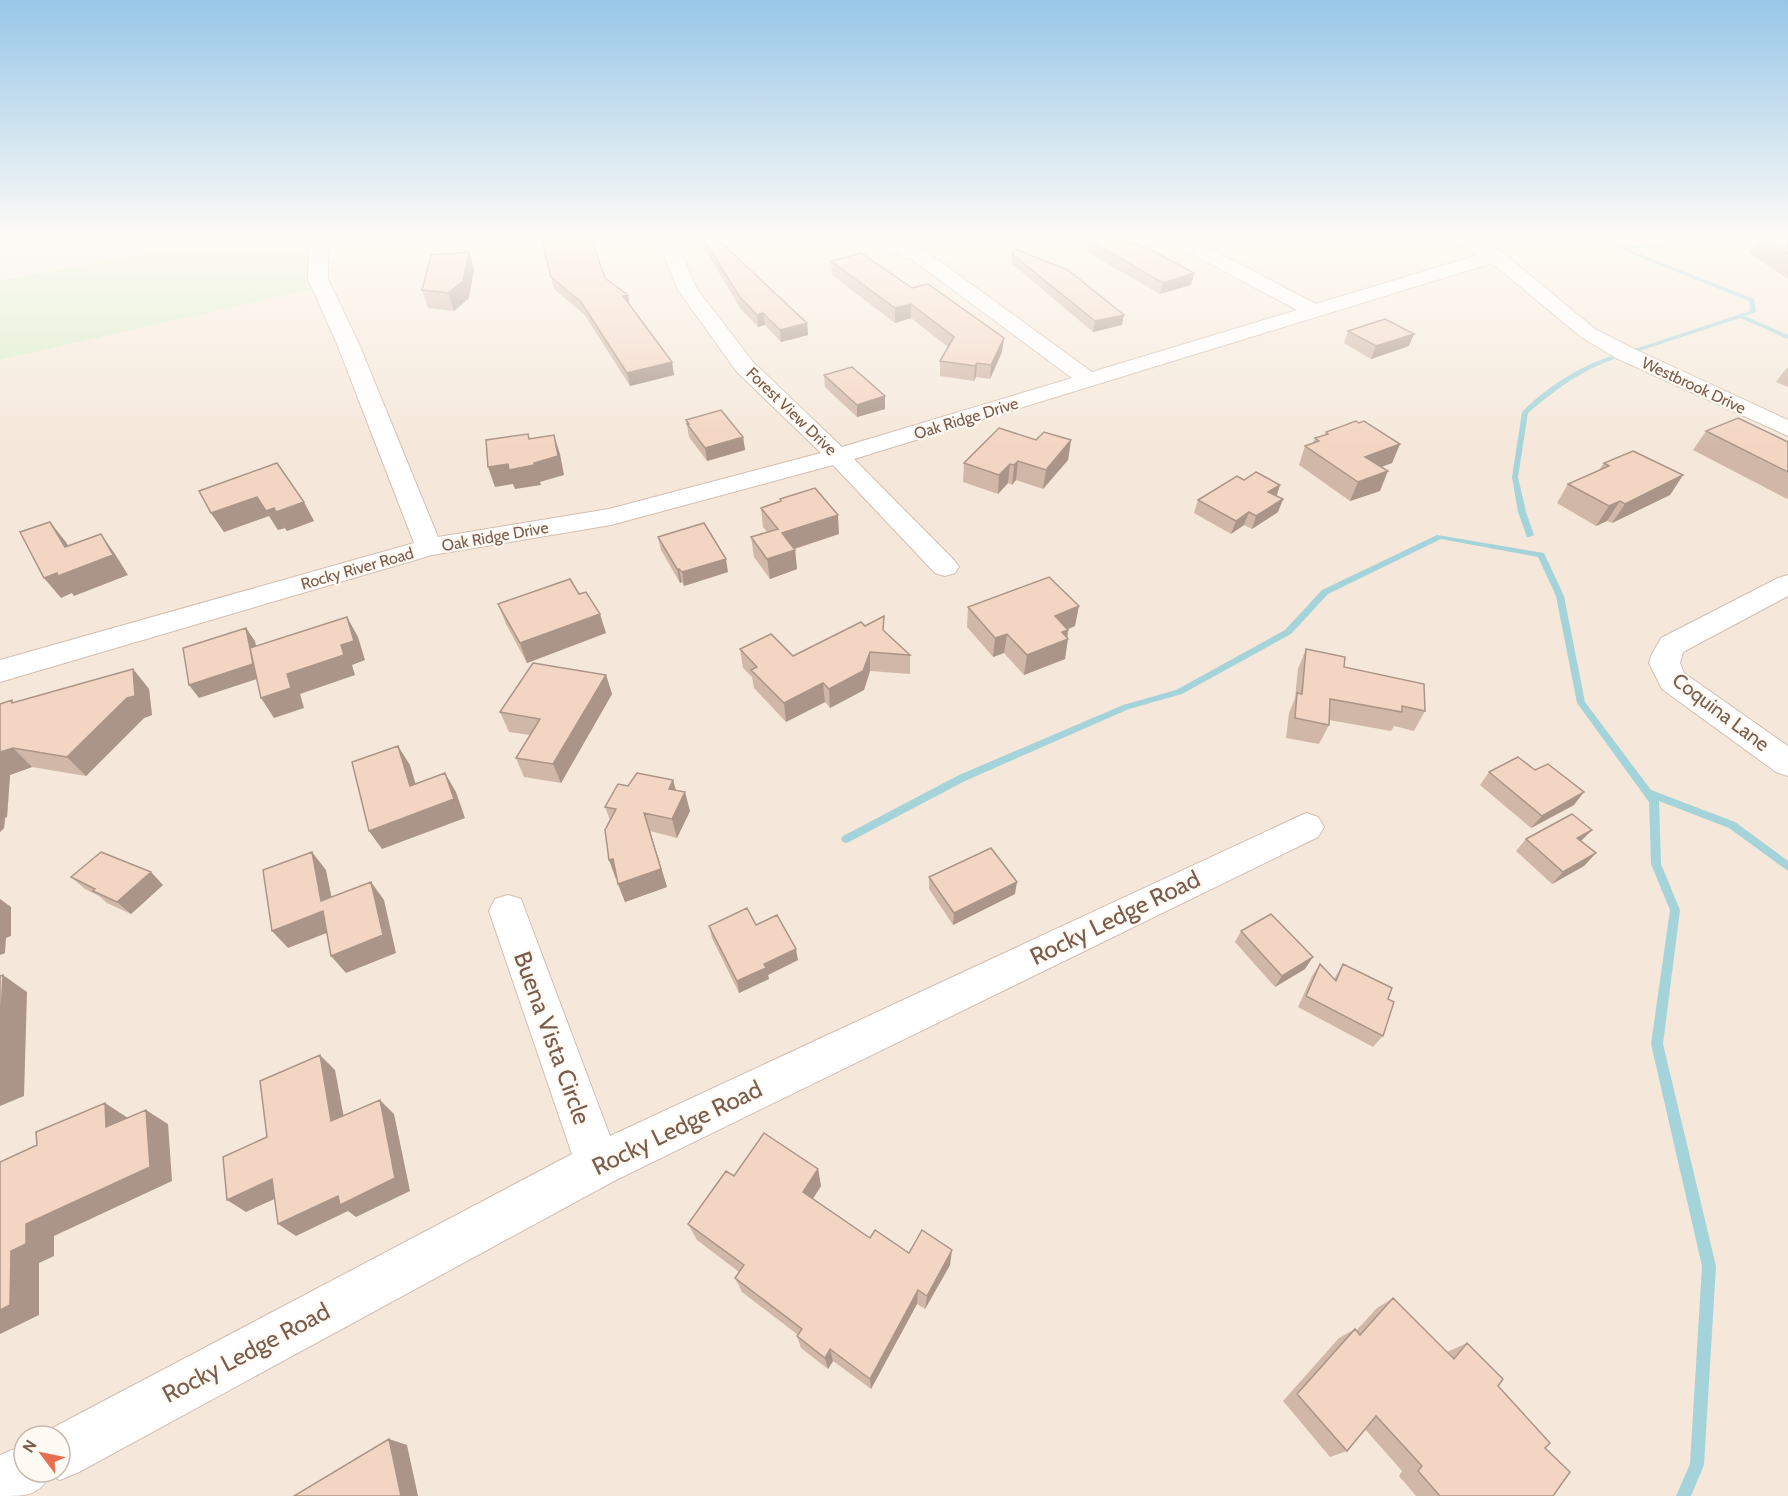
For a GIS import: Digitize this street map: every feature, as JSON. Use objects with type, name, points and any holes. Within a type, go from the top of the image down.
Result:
[{"type":"street","name":"Rocky River Road","points":[[0,671],[429,548],[348,344],[330,306]]},
{"type":"street","name":"Forest View Drive","points":[[700,306],[745,367],[838,456],[945,567]]},
{"type":"street","points":[[988,306],[1089,380]]},
{"type":"street","points":[[1304,306],[1314,311]]},
{"type":"street","name":"Oak Ridge Drive","points":[[429,548],[611,517],[838,456],[1331,306]]},
{"type":"street","name":"Westbrook Drive","points":[[1555,306],[1588,333],[1788,429]]},
{"type":"street","name":"Coquina Lane","points":[[1788,584],[1672,645],[1665,655],[1664,666],[1673,681],[1788,763]]},
{"type":"street","name":"Rocky Ledge Road","points":[[72,1447],[598,1166],[1306,826]]},
{"type":"street","name":"Buena Vista Circle","points":[[508,910],[598,1166]]},
{"type":"shaded area","points":[[238,306],[1788,306],[1788,1496],[0,1496],[0,360]]},
{"type":"green space","points":[[0,306],[238,306],[0,360]]},
{"type":"building","points":[[583,306],[630,306],[672,362],[627,373]]},
{"type":"building","points":[[748,306],[789,306],[807,323],[780,330],[763,313],[757,315]]},
{"type":"building","points":[[913,306],[959,306],[1004,338],[991,365],[977,363],[975,366],[940,361],[954,337]]},
{"type":"building","points":[[1076,306],[1113,306],[1124,315],[1095,321]]},
{"type":"building","points":[[1385,319],[1414,334],[1376,346],[1348,331]]},
{"type":"building","points":[[852,367],[885,396],[857,405],[824,375]]},
{"type":"building","points":[[721,410],[743,437],[705,448],[686,420]]},
{"type":"building","points":[[1738,418],[1788,442],[1788,472],[1706,431]]},
{"type":"building","points":[[1356,421],[1359,423],[1364,421],[1400,444],[1365,457],[1388,471],[1358,482],[1305,446],[1319,441],[1315,438],[1328,434],[1326,432]]},
{"type":"building","points":[[999,428],[1036,440],[1044,432],[1071,440],[1046,470],[1018,461],[1014,465],[1010,464],[999,475],[964,463]]},
{"type":"building","points":[[528,434],[529,439],[554,435],[558,456],[534,463],[534,465],[509,470],[508,464],[488,467],[486,440]]},
{"type":"building","points":[[1633,451],[1683,475],[1625,504],[1620,501],[1609,506],[1568,484],[1609,466],[1604,463]]},
{"type":"building","points":[[277,463],[304,502],[276,512],[274,508],[266,511],[257,497],[211,513],[199,491]]},
{"type":"building","points":[[1256,472],[1280,485],[1268,492],[1283,499],[1256,516],[1249,512],[1236,521],[1198,500],[1237,476],[1244,480]]},
{"type":"building","points":[[815,488],[838,515],[782,533],[795,550],[767,559],[751,537],[778,529],[761,508],[781,501],[780,499]]},
{"type":"building","points":[[50,522],[65,547],[101,534],[113,555],[58,576],[57,573],[44,578],[20,532]]},
{"type":"building","points":[[704,523],[726,559],[682,572],[677,569],[658,537]]},
{"type":"building","points":[[1049,577],[1079,606],[1055,616],[1068,630],[1062,632],[1068,639],[1027,655],[1007,634],[995,638],[968,607]]},
{"type":"building","points":[[570,579],[579,594],[586,592],[600,614],[520,643],[498,604]]},
{"type":"building","points":[[884,616],[883,630],[910,655],[870,652],[863,671],[829,689],[823,683],[784,703],[751,670],[757,667],[740,649],[771,634],[793,656],[861,622],[865,626]]},
{"type":"building","points":[[347,617],[354,641],[341,645],[344,655],[287,674],[291,688],[261,698],[250,648]]},
{"type":"building","points":[[246,628],[253,664],[189,685],[183,648]]},
{"type":"building","points":[[1306,649],[1345,657],[1344,667],[1424,684],[1425,711],[1402,706],[1402,712],[1330,699],[1329,725],[1295,718],[1297,693],[1302,694]]},
{"type":"building","points":[[533,663],[606,675],[553,764],[516,758],[540,719],[500,712]]},
{"type":"building","points":[[133,669],[135,696],[127,698],[67,757],[13,748],[0,752],[0,704],[12,700],[12,703]]},
{"type":"building","points":[[398,746],[410,786],[445,773],[454,799],[369,831],[352,762]]},
{"type":"building","points":[[1518,757],[1535,770],[1548,764],[1584,792],[1542,816],[1489,772]]},
{"type":"building","points":[[637,773],[673,780],[669,789],[685,792],[672,819],[644,813],[661,869],[618,884],[613,859],[609,860],[605,830],[616,809],[605,807],[618,784],[628,786]]},
{"type":"building","points":[[1572,814],[1592,830],[1577,838],[1596,853],[1563,872],[1526,839]]},
{"type":"building","points":[[991,848],[1017,882],[954,913],[929,877]]},
{"type":"building","points":[[101,852],[151,872],[117,902],[71,877]]},
{"type":"building","points":[[312,852],[321,901],[371,882],[383,935],[331,956],[323,911],[272,931],[263,870]]},
{"type":"building","points":[[747,908],[756,925],[777,915],[796,949],[764,964],[766,968],[737,981],[709,926]]},
{"type":"building","points":[[1271,914],[1313,957],[1282,976],[1241,931]]},
{"type":"building","points":[[1320,964],[1336,981],[1343,964],[1392,988],[1388,999],[1394,1002],[1383,1036],[1306,996]]},
{"type":"building","points":[[3,975],[0,1036],[0,976]]},
{"type":"building","points":[[320,1055],[331,1121],[380,1100],[395,1178],[340,1205],[338,1196],[278,1224],[272,1179],[227,1200],[223,1157],[267,1137],[260,1081]]},
{"type":"building","points":[[105,1103],[106,1127],[146,1110],[150,1167],[26,1224],[26,1244],[11,1251],[10,1305],[0,1310],[0,1162],[37,1145],[36,1132]]},
{"type":"building","points":[[764,1133],[818,1169],[803,1192],[870,1238],[875,1230],[909,1253],[922,1230],[952,1250],[927,1296],[918,1290],[870,1379],[830,1349],[825,1358],[797,1336],[802,1329],[735,1278],[744,1265],[688,1224],[726,1171],[734,1176]]},
{"type":"building","points":[[1393,1298],[1454,1359],[1467,1343],[1503,1379],[1498,1386],[1550,1443],[1545,1448],[1570,1472],[1553,1496],[1440,1496],[1418,1471],[1422,1466],[1376,1416],[1347,1451],[1297,1394],[1355,1329],[1360,1335]]},
{"type":"building","points":[[389,1439],[401,1496],[294,1496]]},
{"type":"waterway","points":[[1740,316],[1753,312],[1752,306]]},
{"type":"waterway","points":[[1637,350],[1740,316]]},
{"type":"waterway","points":[[1740,316],[1788,337]]},
{"type":"waterway","points":[[1530,535],[1522,512],[1515,477],[1525,412],[1556,387],[1591,366],[1615,357]]},
{"type":"waterway","points":[[846,839],[962,778],[1126,707],[1179,692],[1288,632],[1325,592],[1440,537],[1541,555],[1560,596],[1581,703],[1648,793]]},
{"type":"waterway","points":[[1648,793],[1732,825],[1788,867]]},
{"type":"waterway","points":[[1648,793],[1654,801],[1656,864],[1675,910],[1657,1044],[1709,1266],[1697,1465],[1683,1496]]}]
